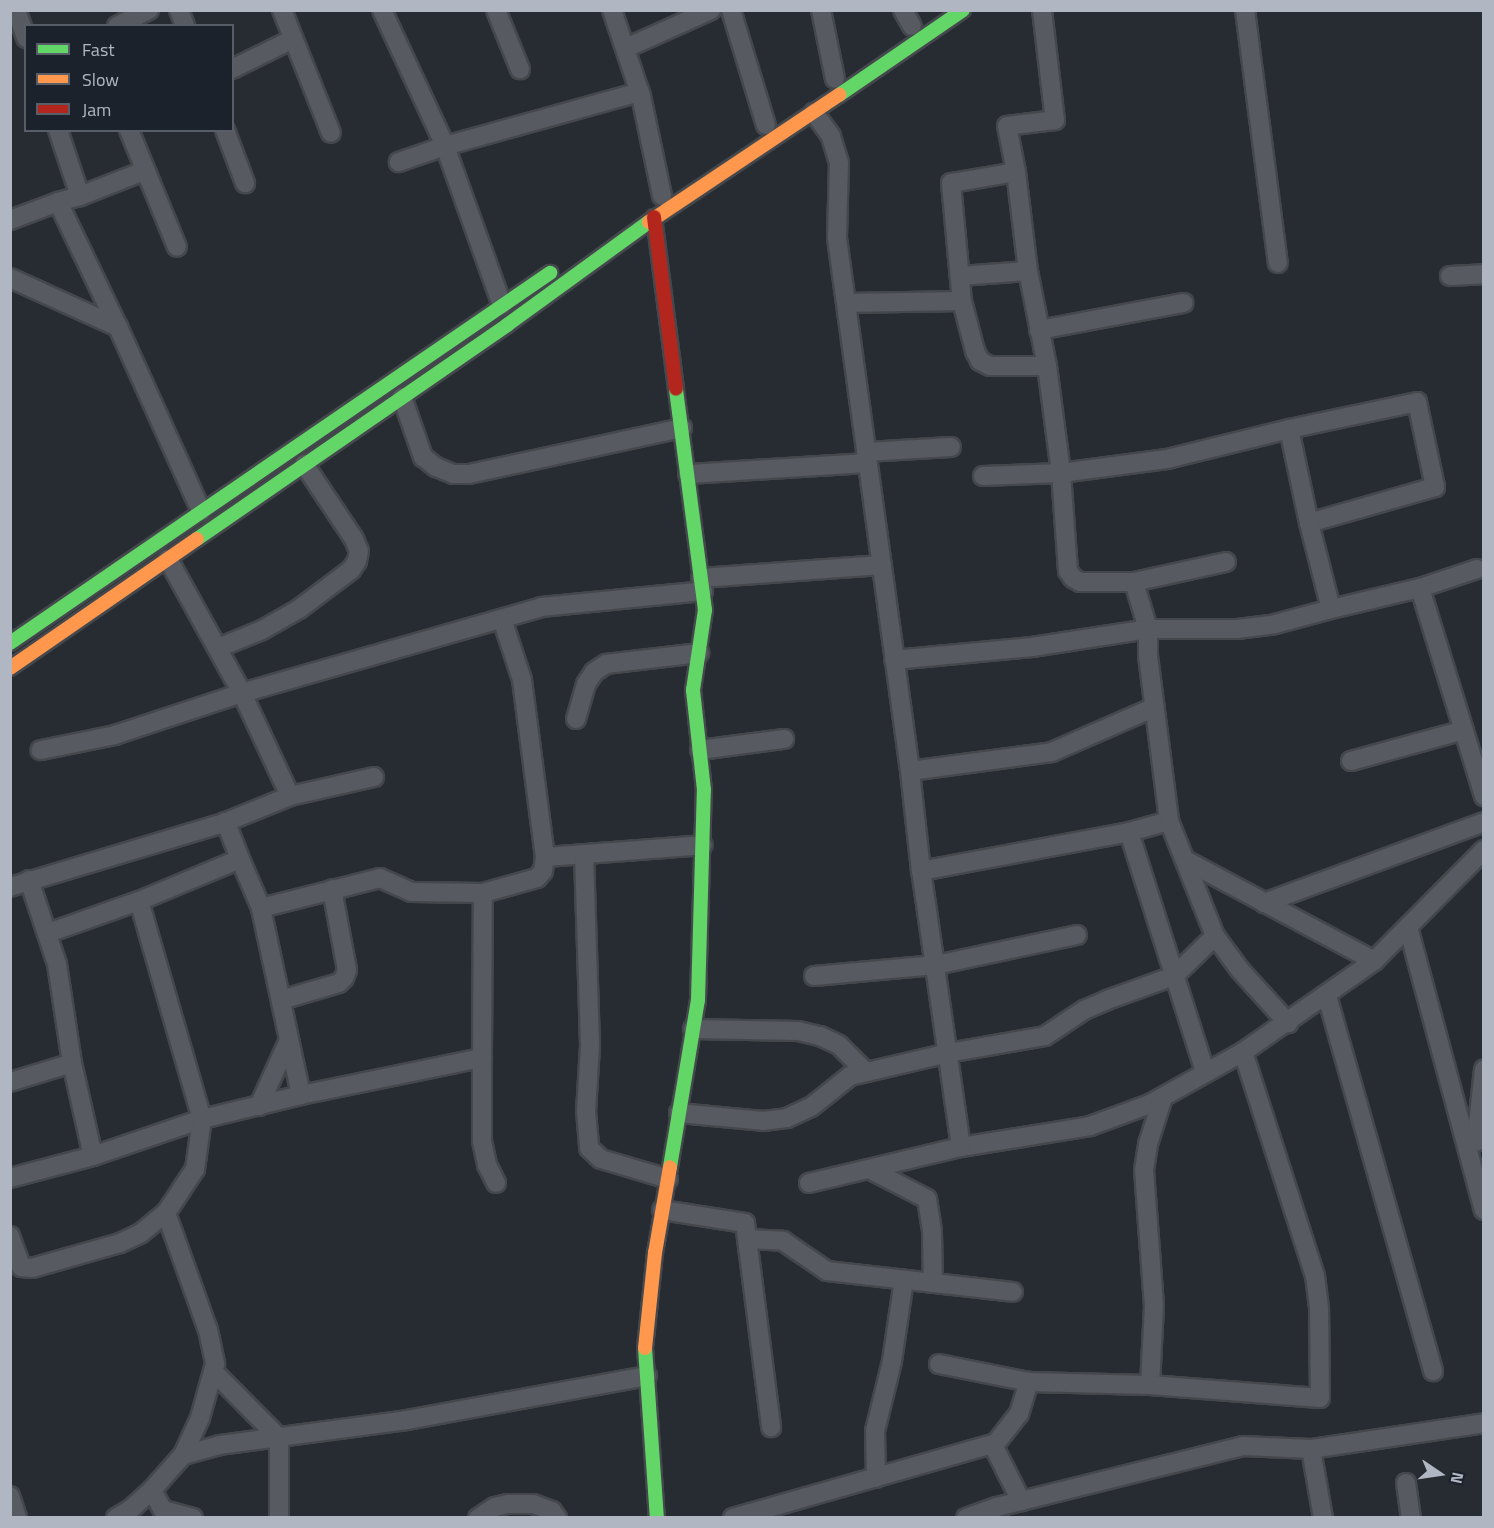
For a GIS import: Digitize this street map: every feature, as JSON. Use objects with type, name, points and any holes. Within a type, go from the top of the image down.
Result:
[{"type":"main road","points":[[10,668],[507,325],[654,217],[814,113],[963,10]]},
{"type":"main road","points":[[634,215],[667,193]]},
{"type":"main road","points":[[654,217],[705,610],[693,690],[704,790],[698,1000],[662,1210],[645,1346],[657,1518]]},
{"type":"main road","points":[[10,643],[558,267]]},
{"type":"street","points":[[16,10],[24,32]]},
{"type":"street","points":[[121,24],[149,10]]},
{"type":"street","points":[[282,10],[331,133]]},
{"type":"street","points":[[382,10],[445,146],[502,305]]},
{"type":"street","points":[[496,10],[520,69]]},
{"type":"street","points":[[612,10],[640,92],[667,193]]},
{"type":"street","points":[[626,48],[711,10]]},
{"type":"street","points":[[731,10],[766,125]]},
{"type":"street","points":[[821,10],[835,79]]},
{"type":"street","points":[[1042,10],[1055,120],[1007,126],[1016,172],[1028,272],[1047,366],[1062,472],[1068,570],[1073,578],[1080,582],[1134,582],[1226,562]]},
{"type":"street","points":[[1245,10],[1278,262]]},
{"type":"street","points":[[234,68],[293,39]]},
{"type":"street","points":[[399,162],[445,146],[640,92]]},
{"type":"street","points":[[814,113],[831,136],[839,163],[837,238],[910,771],[921,871],[961,1147]]},
{"type":"street","points":[[59,132],[80,196]]},
{"type":"street","points":[[130,132],[177,248]]},
{"type":"street","points":[[226,132],[245,183]]},
{"type":"street","points":[[10,220],[144,171]]},
{"type":"street","points":[[1016,172],[951,183],[962,301],[975,351],[980,361],[990,366],[1047,366]]},
{"type":"street","points":[[58,202],[118,327],[201,511]]},
{"type":"street","points":[[960,276],[1028,272]]},
{"type":"street","points":[[1450,276],[1484,274]]},
{"type":"street","points":[[10,278],[118,327]]},
{"type":"street","points":[[846,303],[962,301]]},
{"type":"street","points":[[1039,330],[1183,303]]},
{"type":"street","points":[[402,397],[423,456],[436,468],[453,474],[469,474],[682,428]]},
{"type":"street","points":[[983,476],[1062,472],[1167,459],[1288,429],[1417,402],[1435,487],[1309,524]]},
{"type":"street","points":[[1288,429],[1331,609]]},
{"type":"street","points":[[688,474],[951,447]]},
{"type":"street","points":[[218,648],[262,630],[299,609],[351,570],[357,561],[359,551],[354,539],[304,465]]},
{"type":"street","points":[[168,559],[242,693],[290,796]]},
{"type":"street","points":[[41,750],[115,735],[242,693],[541,608],[702,584],[882,565]]},
{"type":"street","points":[[894,660],[1032,648],[1148,629],[1238,629],[1275,624],[1420,588],[1477,569]]},
{"type":"street","points":[[1134,582],[1148,629],[1169,821],[1215,936],[1240,970],[1288,1023]]},
{"type":"street","points":[[1420,588],[1484,796]]},
{"type":"street","points":[[261,908],[380,878],[411,892],[483,893],[537,878],[543,870],[545,857],[522,680],[502,619]]},
{"type":"street","points":[[576,719],[586,684],[594,672],[606,664],[699,653]]},
{"type":"street","points":[[910,771],[1052,752],[1155,707]]},
{"type":"street","points":[[1351,761],[1464,730]]},
{"type":"street","points":[[700,750],[784,739]]},
{"type":"street","points":[[10,886],[226,822],[290,796],[374,777]]},
{"type":"street","points":[[921,871],[1129,832],[1169,821]]},
{"type":"street","points":[[226,822],[261,908],[301,1095]]},
{"type":"street","points":[[1264,903],[1484,822]]},
{"type":"street","points":[[1129,832],[1205,1072]]},
{"type":"street","points":[[545,857],[703,844]]},
{"type":"street","points":[[808,1183],[961,1147],[1090,1125],[1163,1097],[1243,1052],[1288,1023],[1374,961],[1484,850]]},
{"type":"street","points":[[584,854],[590,1025],[586,1111],[589,1148],[601,1159],[668,1179]]},
{"type":"street","points":[[48,933],[139,901],[240,859]]},
{"type":"street","points":[[1185,860],[1374,961]]},
{"type":"street","points":[[29,880],[57,964],[72,1063],[93,1156]]},
{"type":"street","points":[[281,1000],[339,983],[344,978],[347,970],[332,889]]},
{"type":"street","points":[[483,893],[482,1141],[487,1165],[496,1183]]},
{"type":"street","points":[[10,1236],[21,1267],[32,1268],[120,1243],[141,1233],[166,1213],[195,1169],[202,1119],[139,901]]},
{"type":"street","points":[[1408,927],[1476,1142],[1484,1210]]},
{"type":"street","points":[[814,976],[936,964],[1077,935]]},
{"type":"street","points":[[679,1113],[763,1121],[788,1118],[810,1107],[850,1076],[948,1053],[1045,1036],[1092,1007],[1174,976],[1215,936]]},
{"type":"street","points":[[1327,996],[1433,1371]]},
{"type":"street","points":[[693,1029],[798,1031],[820,1036],[839,1046],[866,1072]]},
{"type":"street","points":[[259,1106],[289,1040]]},
{"type":"street","points":[[939,1364],[1029,1382],[1150,1385],[1320,1398],[1320,1308],[1316,1276],[1243,1052]]},
{"type":"street","points":[[10,1178],[93,1156],[202,1119],[301,1095],[482,1058]]},
{"type":"street","points":[[10,1082],[72,1063]]},
{"type":"street","points":[[1476,1142],[1484,1068]]},
{"type":"street","points":[[1150,1385],[1154,1306],[1144,1170],[1148,1144],[1163,1097]]},
{"type":"street","points":[[868,1169],[927,1199],[932,1232],[933,1283]]},
{"type":"street","points":[[662,1210],[745,1223],[771,1426]]},
{"type":"street","points":[[116,1518],[131,1509],[152,1490],[183,1455],[200,1418],[215,1364],[208,1330],[166,1213]]},
{"type":"street","points":[[748,1239],[783,1241],[827,1271],[1013,1292]]},
{"type":"street","points":[[876,1478],[875,1431],[892,1361],[904,1280]]},
{"type":"street","points":[[213,1371],[279,1438],[279,1518]]},
{"type":"street","points":[[183,1455],[220,1445],[407,1420],[647,1376]]},
{"type":"street","points":[[1021,1501],[993,1445],[1019,1414],[1029,1382]]},
{"type":"street","points":[[966,1518],[1021,1501],[1243,1446],[1311,1449],[1483,1425]]},
{"type":"street","points":[[734,1518],[996,1443]]},
{"type":"street","points":[[1311,1449],[1323,1518]]},
{"type":"street","points":[[1406,1483],[1411,1518]]},
{"type":"street","points":[[152,1490],[165,1514],[193,1518]]},
{"type":"street","points":[[10,1496],[17,1518]]},
{"type":"street","points":[[478,1518],[495,1507],[508,1504],[533,1504],[552,1511],[557,1518]]},
{"type":"traffic: fast","points":[[839,95],[963,10]]},
{"type":"traffic: fast","points":[[197,539],[507,325],[649,222]]},
{"type":"traffic: fast","points":[[10,643],[550,273]]},
{"type":"traffic: fast","points":[[670,1167],[698,1000],[704,790],[693,690],[705,610],[676,389]]},
{"type":"traffic: fast","points":[[645,1348],[657,1518]]},
{"type":"traffic: slow","points":[[649,222],[839,95]]},
{"type":"traffic: slow","points":[[10,668],[197,539]]},
{"type":"traffic: slow","points":[[645,1348],[655,1253],[670,1167]]},
{"type":"traffic: jam","points":[[654,217],[676,389]]}]
